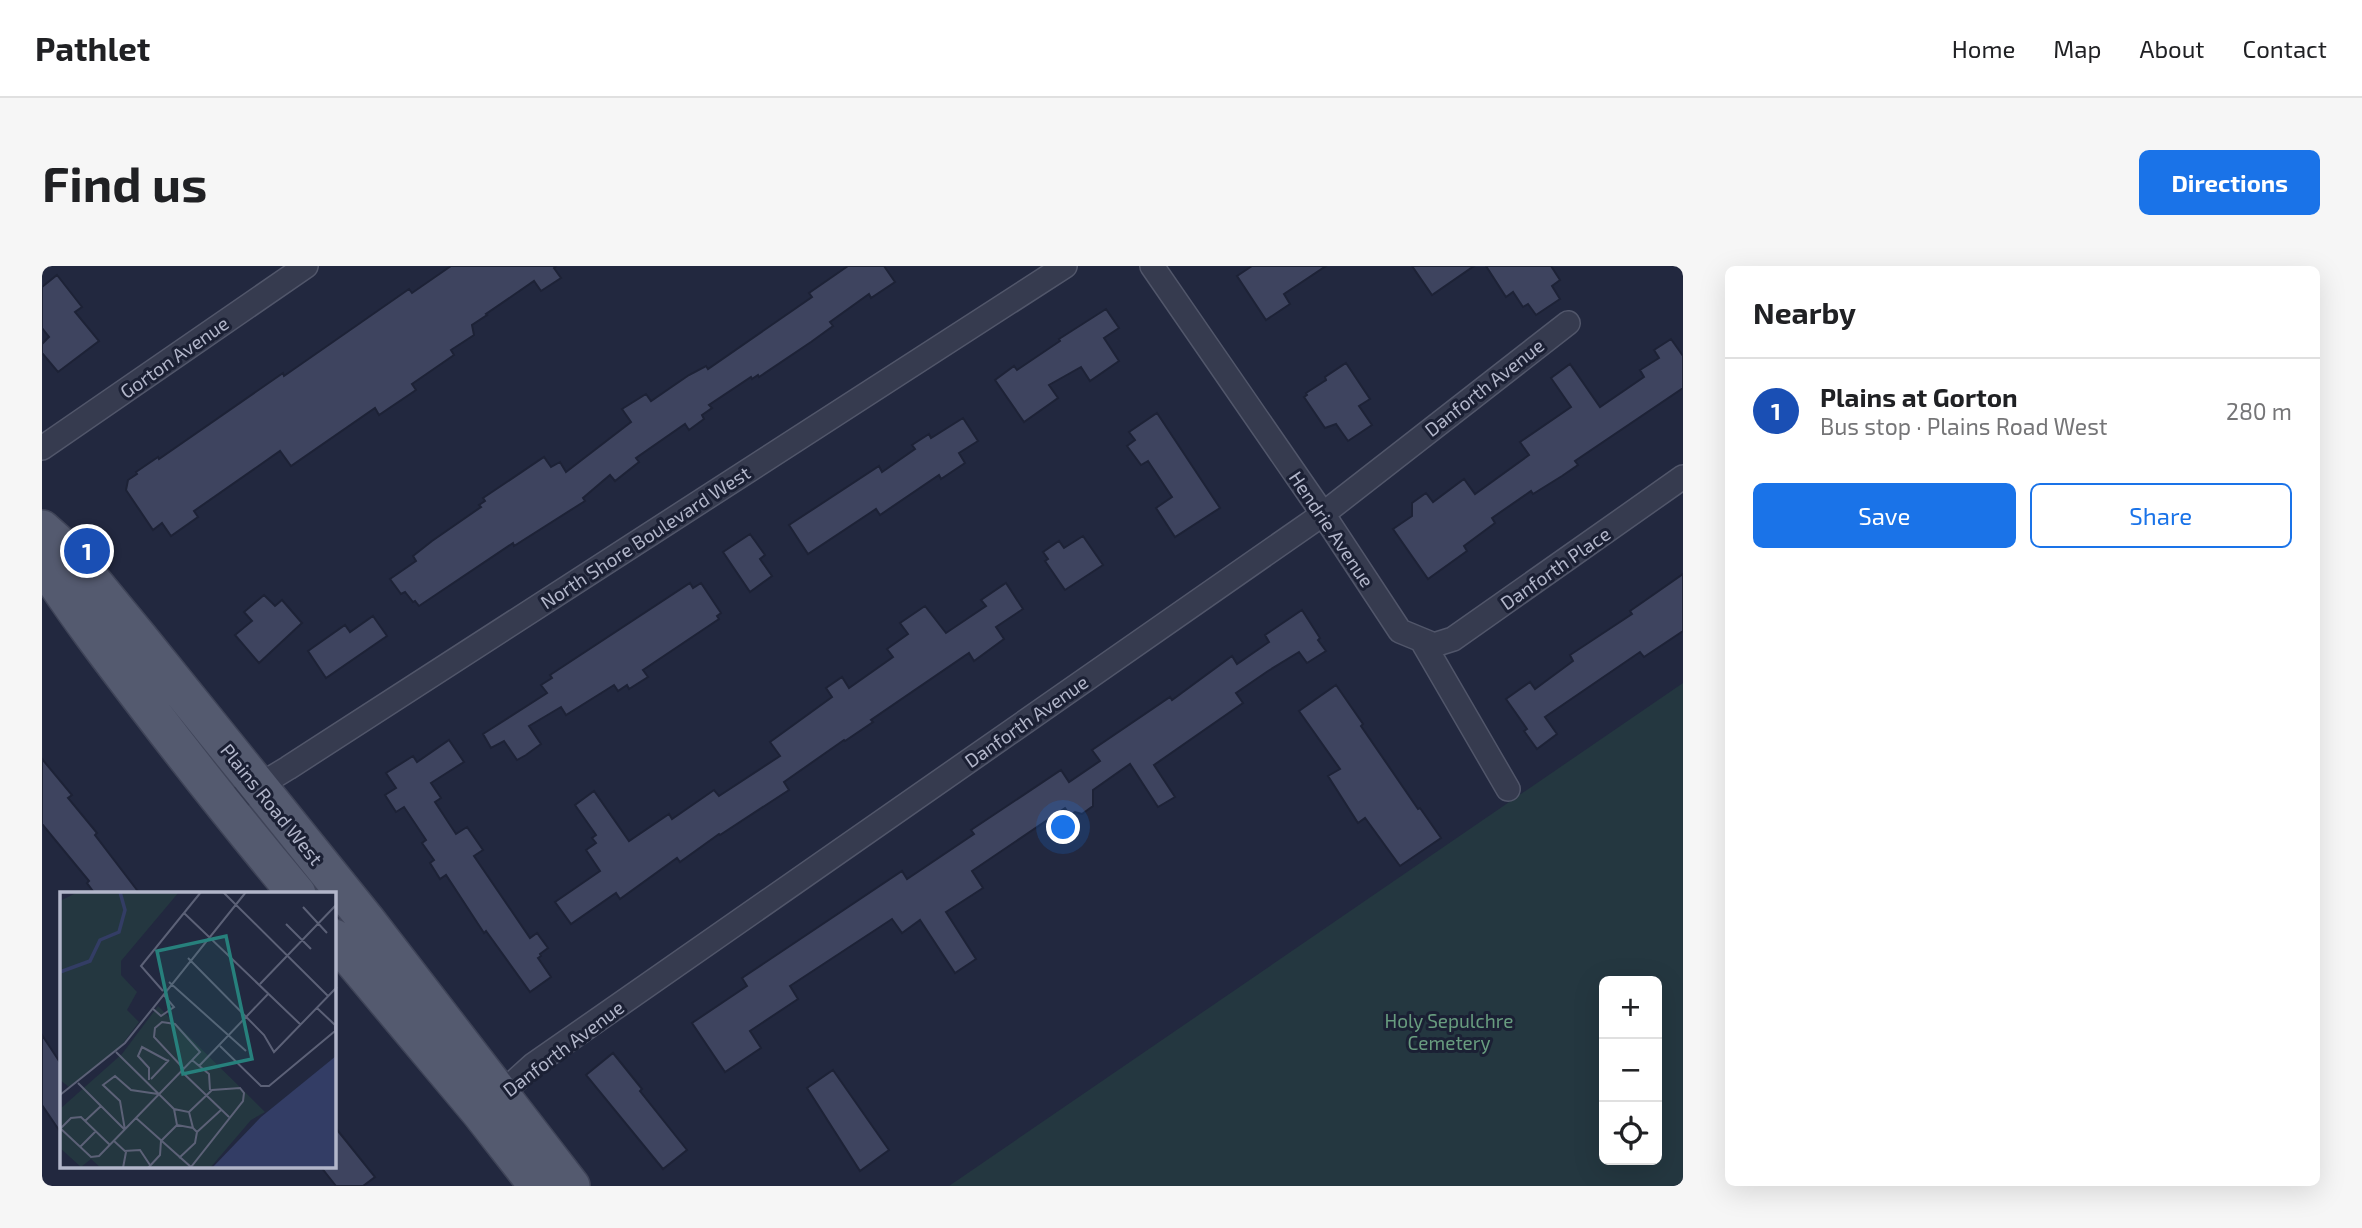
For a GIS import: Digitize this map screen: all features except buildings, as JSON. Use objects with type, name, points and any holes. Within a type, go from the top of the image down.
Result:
[{"type":"main road","name":"Plains Road West","points":[[42,528],[70,554],[367,921],[491,1103],[538,1186]]},
{"type":"main road","name":"Plains Road West","points":[[42,561],[71,606],[224,807],[295,892]]},
{"type":"main road","name":"Plains Road West","points":[[336,940],[571,1186]]},
{"type":"street","name":"Gorton Avenue","points":[[42,448],[306,266]]},
{"type":"street","name":"North Shore Boulevard West","points":[[224,807],[1065,266]]},
{"type":"street","name":"Hendrie Avenue","points":[[1152,266],[1400,631],[1422,641],[1508,789]]},
{"type":"street","name":"Danforth Avenue","points":[[491,1103],[545,1057],[1322,514],[1567,323]]},
{"type":"street","name":"Danforth Place","points":[[1422,641],[1434,645],[1453,639],[1683,477]]},
{"type":"green space","name":"Holy Sepulchre Cemetery","points":[[1683,683],[1683,1186],[949,1186]]},
{"type":"place","name":"Plains at Gorton","points":[[87,551]]}]
